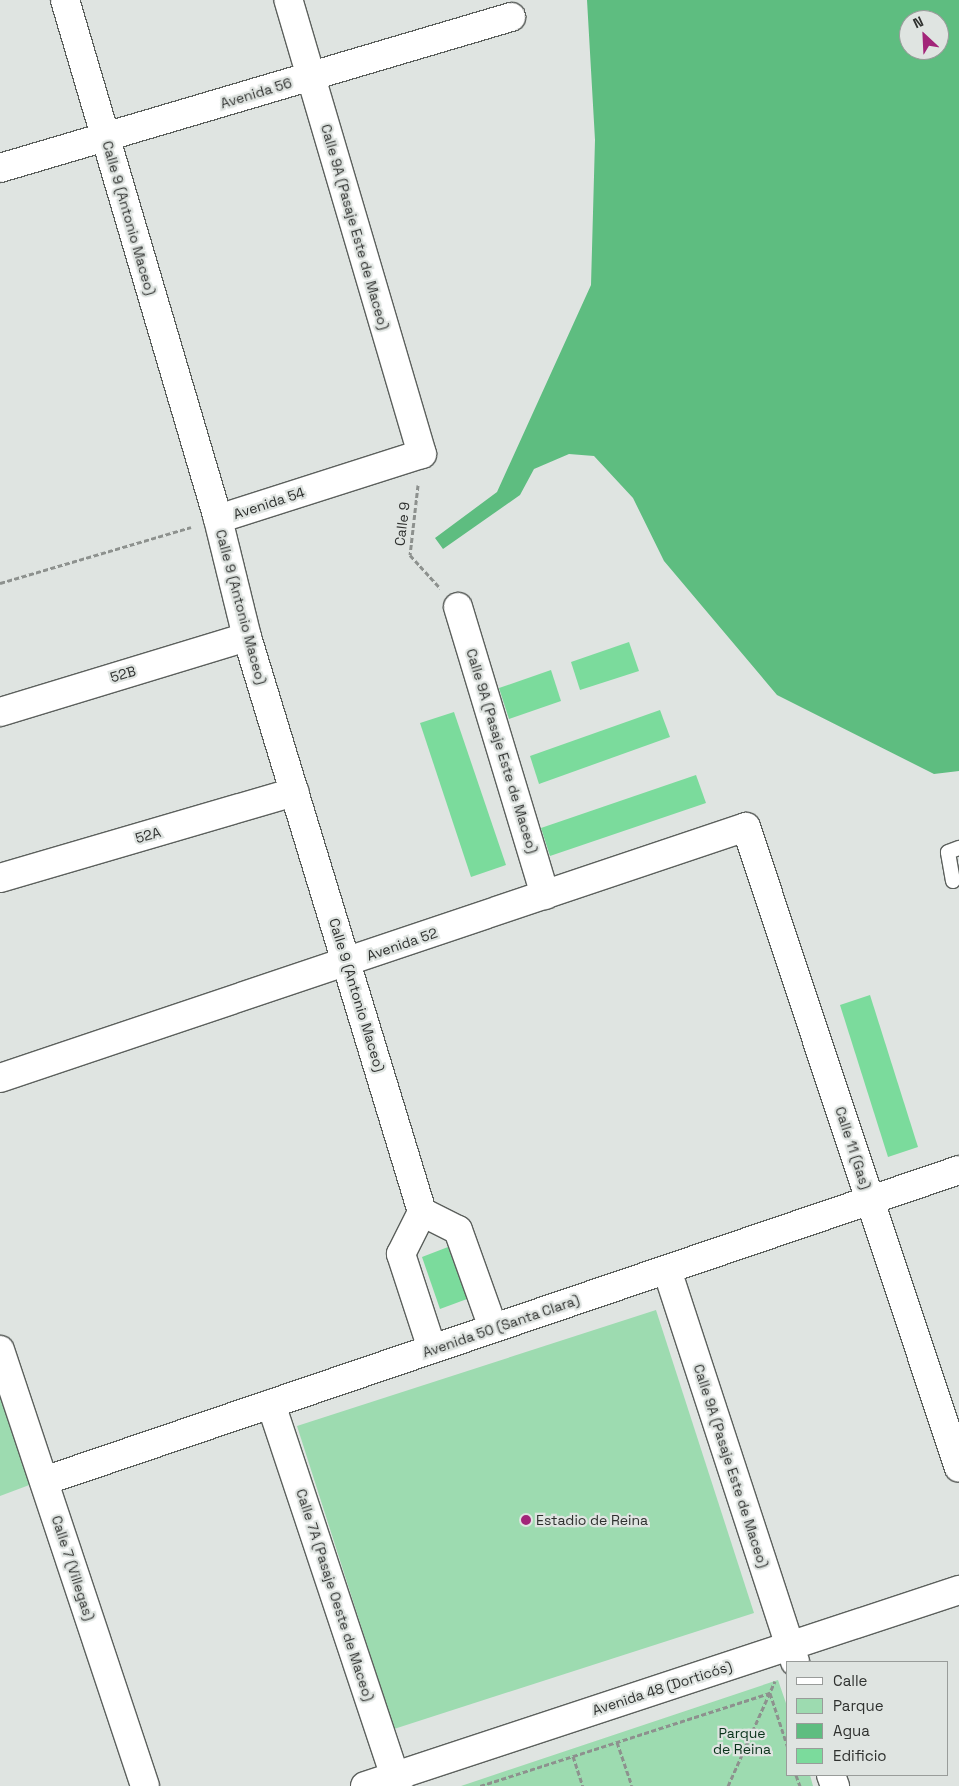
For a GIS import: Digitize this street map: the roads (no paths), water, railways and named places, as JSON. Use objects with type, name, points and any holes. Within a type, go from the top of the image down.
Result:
[{"type":"street","name":"Calle 9 (Antonio Maceo)","points":[[65,0],[218,519],[247,637],[348,962],[422,1212]]},
{"type":"street","name":"Calle 9A (Pasaje Este de Maceo)","points":[[288,0],[422,454]]},
{"type":"street","name":"Avenida 56","points":[[0,168],[511,17]]},
{"type":"street","name":"Avenida 54","points":[[218,519],[422,454]]},
{"type":"street","name":"Calle 9A (Pasaje Este de Maceo)","points":[[458,607],[545,895]]},
{"type":"street","name":"52B","points":[[0,712],[247,637]]},
{"type":"street","name":"52A","points":[[0,878],[295,792]]},
{"type":"street","name":"Avenida 52","points":[[0,1078],[746,827]]},
{"type":"street","name":"Calle 11 (Gas)","points":[[746,827],[959,1468]]},
{"type":"street","name":"Avenida 50 (Santa Clara)","points":[[44,1482],[959,1170]]},
{"type":"street","points":[[432,1349],[401,1254],[422,1212],[458,1230],[493,1328]]},
{"type":"street","name":"Calle 9A (Pasaje Este de Maceo)","points":[[667,1270],[792,1654]]},
{"type":"street","name":"Calle 7 (Villegas)","points":[[0,1350],[145,1786]]},
{"type":"street","name":"Calle 7A (Pasaje Oeste de Maceo)","points":[[271,1404],[397,1781]]},
{"type":"street","name":"Avenida 48 (Dorticós)","points":[[365,1786],[397,1781],[792,1654],[959,1590]]},
{"type":"lane","points":[[953,881],[948,852],[959,848]]},
{"type":"water","points":[[587,0],[959,0],[959,771],[934,774],[777,695],[664,561],[633,498],[594,456],[569,454],[534,469],[520,495],[443,549],[435,538],[497,492],[591,285],[595,140]]},
{"type":"place","name":"Estadio de Reina","points":[[526,1520]]},
{"type":"park label","name":"Parque de Reina","points":[[742,1742]]}]
